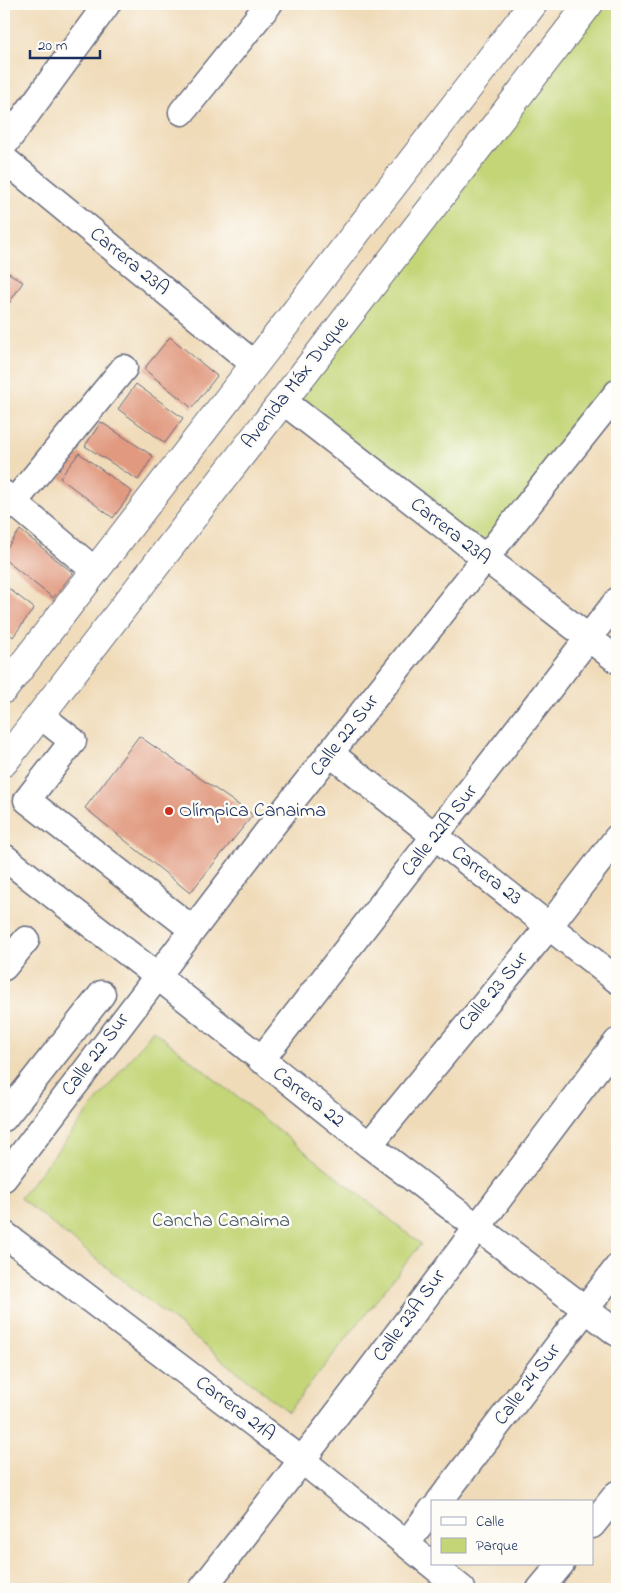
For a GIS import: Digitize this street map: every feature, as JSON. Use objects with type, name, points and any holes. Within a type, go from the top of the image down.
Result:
[{"type":"main road","points":[[4,689],[94,570],[533,4]]},
{"type":"main road","name":"Avenida Máx Duque","points":[[4,762],[589,4]]},
{"type":"street","points":[[4,145],[107,4]]},
{"type":"street","points":[[182,112],[269,4]]},
{"type":"street","name":"Carrera 23A","points":[[4,159],[254,364]]},
{"type":"street","points":[[94,570],[9,498],[124,368]]},
{"type":"street","name":"Calle 22 Sur","points":[[4,1178],[156,975],[484,558],[617,393]]},
{"type":"street","name":"Carrera 23A","points":[[283,401],[617,660]]},
{"type":"street","name":"Calle 22A Sur","points":[[261,1060],[617,601]]},
{"type":"street","points":[[40,715],[74,741],[27,800],[192,929]]},
{"type":"street","name":"Carrera 23","points":[[331,754],[617,980]]},
{"type":"street","name":"Calle 23 Sur","points":[[369,1145],[550,926],[617,838]]},
{"type":"street","name":"Carrera 22","points":[[4,857],[156,975],[369,1145],[617,1333]]},
{"type":"street","points":[[4,967],[26,940]]},
{"type":"street","points":[[4,1118],[102,994]]},
{"type":"street","name":"Calle 23A Sur","points":[[202,1589],[303,1461],[476,1227],[617,1042]]},
{"type":"street","name":"Carrera 21A","points":[[4,1234],[303,1461],[431,1564]]},
{"type":"street","name":"Calle 24 Sur","points":[[441,1500],[617,1268]]},
{"type":"street","points":[[594,1523],[617,1494]]},
{"type":"street","points":[[406,1544],[431,1511]]},
{"type":"street","name":"Carrera 21A","points":[[433,1566],[462,1589]]},
{"type":"street","points":[[540,1589],[559,1566]]},
{"type":"green space","points":[[594,4],[617,4],[617,384],[483,546],[293,395]]},
{"type":"green space","name":"Cancha Canaima","points":[[153,1030],[421,1244],[288,1412],[20,1198]]},
{"type":"building","points":[[4,270],[23,282],[4,311]]},
{"type":"building","points":[[170,337],[217,376],[192,408],[144,369]]},
{"type":"building","points":[[136,384],[183,418],[165,443],[118,409]]},
{"type":"building","points":[[101,422],[153,456],[138,480],[85,446]]},
{"type":"building","points":[[79,453],[132,492],[113,518],[60,478]]},
{"type":"building","points":[[20,530],[73,573],[53,598],[4,559],[4,552]]},
{"type":"building","points":[[4,585],[34,608],[13,637],[4,629]]},
{"type":"building","name":"Olímpica Canaima","points":[[139,736],[253,815],[190,893],[85,808]]},
{"type":"place","name":"Olímpica Canaima","points":[[169,811]]}]
